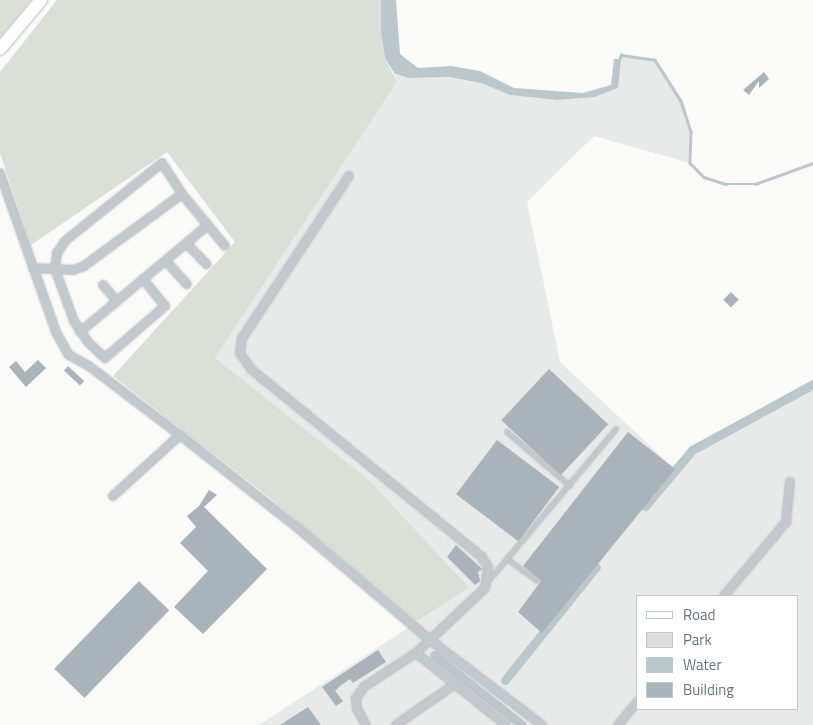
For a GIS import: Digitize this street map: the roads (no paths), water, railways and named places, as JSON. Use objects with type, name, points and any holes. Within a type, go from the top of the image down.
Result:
[{"type":"main road","points":[[0,49],[41,0]]},
{"type":"street","points":[[143,279],[165,306],[105,358],[80,332],[55,269],[57,253],[65,241],[162,163],[182,194],[225,246]]},
{"type":"street","points":[[0,173],[56,332],[69,356],[89,366],[180,435],[306,535],[430,640],[542,725]]},
{"type":"street","points":[[349,176],[242,338],[240,353],[252,370],[481,556],[488,567],[487,583],[430,640],[416,653],[364,687],[356,698],[357,709],[366,725]]},
{"type":"street","points":[[34,268],[73,270],[84,266],[182,194]]},
{"type":"street","points":[[80,332],[208,225]]},
{"type":"street","points":[[186,244],[206,264]]},
{"type":"street","points":[[166,261],[187,284]]},
{"type":"street","points":[[103,285],[117,301]]},
{"type":"street","points":[[112,496],[180,435]]},
{"type":"street","points":[[725,595],[786,522],[790,482]]},
{"type":"street","points":[[416,653],[506,725]]},
{"type":"street","points":[[396,725],[456,684]]},
{"type":"street","points":[[618,725],[636,703]]},
{"type":"lane","points":[[487,583],[616,429]]},
{"type":"lane","points":[[507,432],[570,486]]},
{"type":"lane","points":[[507,559],[537,582]]},
{"type":"water","points":[[381,0],[396,0],[400,54],[418,68],[451,66],[480,71],[514,88],[583,93],[611,85],[614,59],[621,59],[618,88],[594,97],[557,100],[510,95],[481,83],[449,77],[408,78],[394,73],[385,58],[381,32]]},
{"type":"waterway","points":[[618,62],[621,55],[655,60],[681,101],[691,132],[690,163],[704,177],[726,184],[755,184],[813,163]]},
{"type":"waterway","points":[[645,506],[692,450],[813,384]]},
{"type":"waterway","points":[[505,680],[596,567]]},
{"type":"waterway","points":[[434,655],[522,725]]}]
